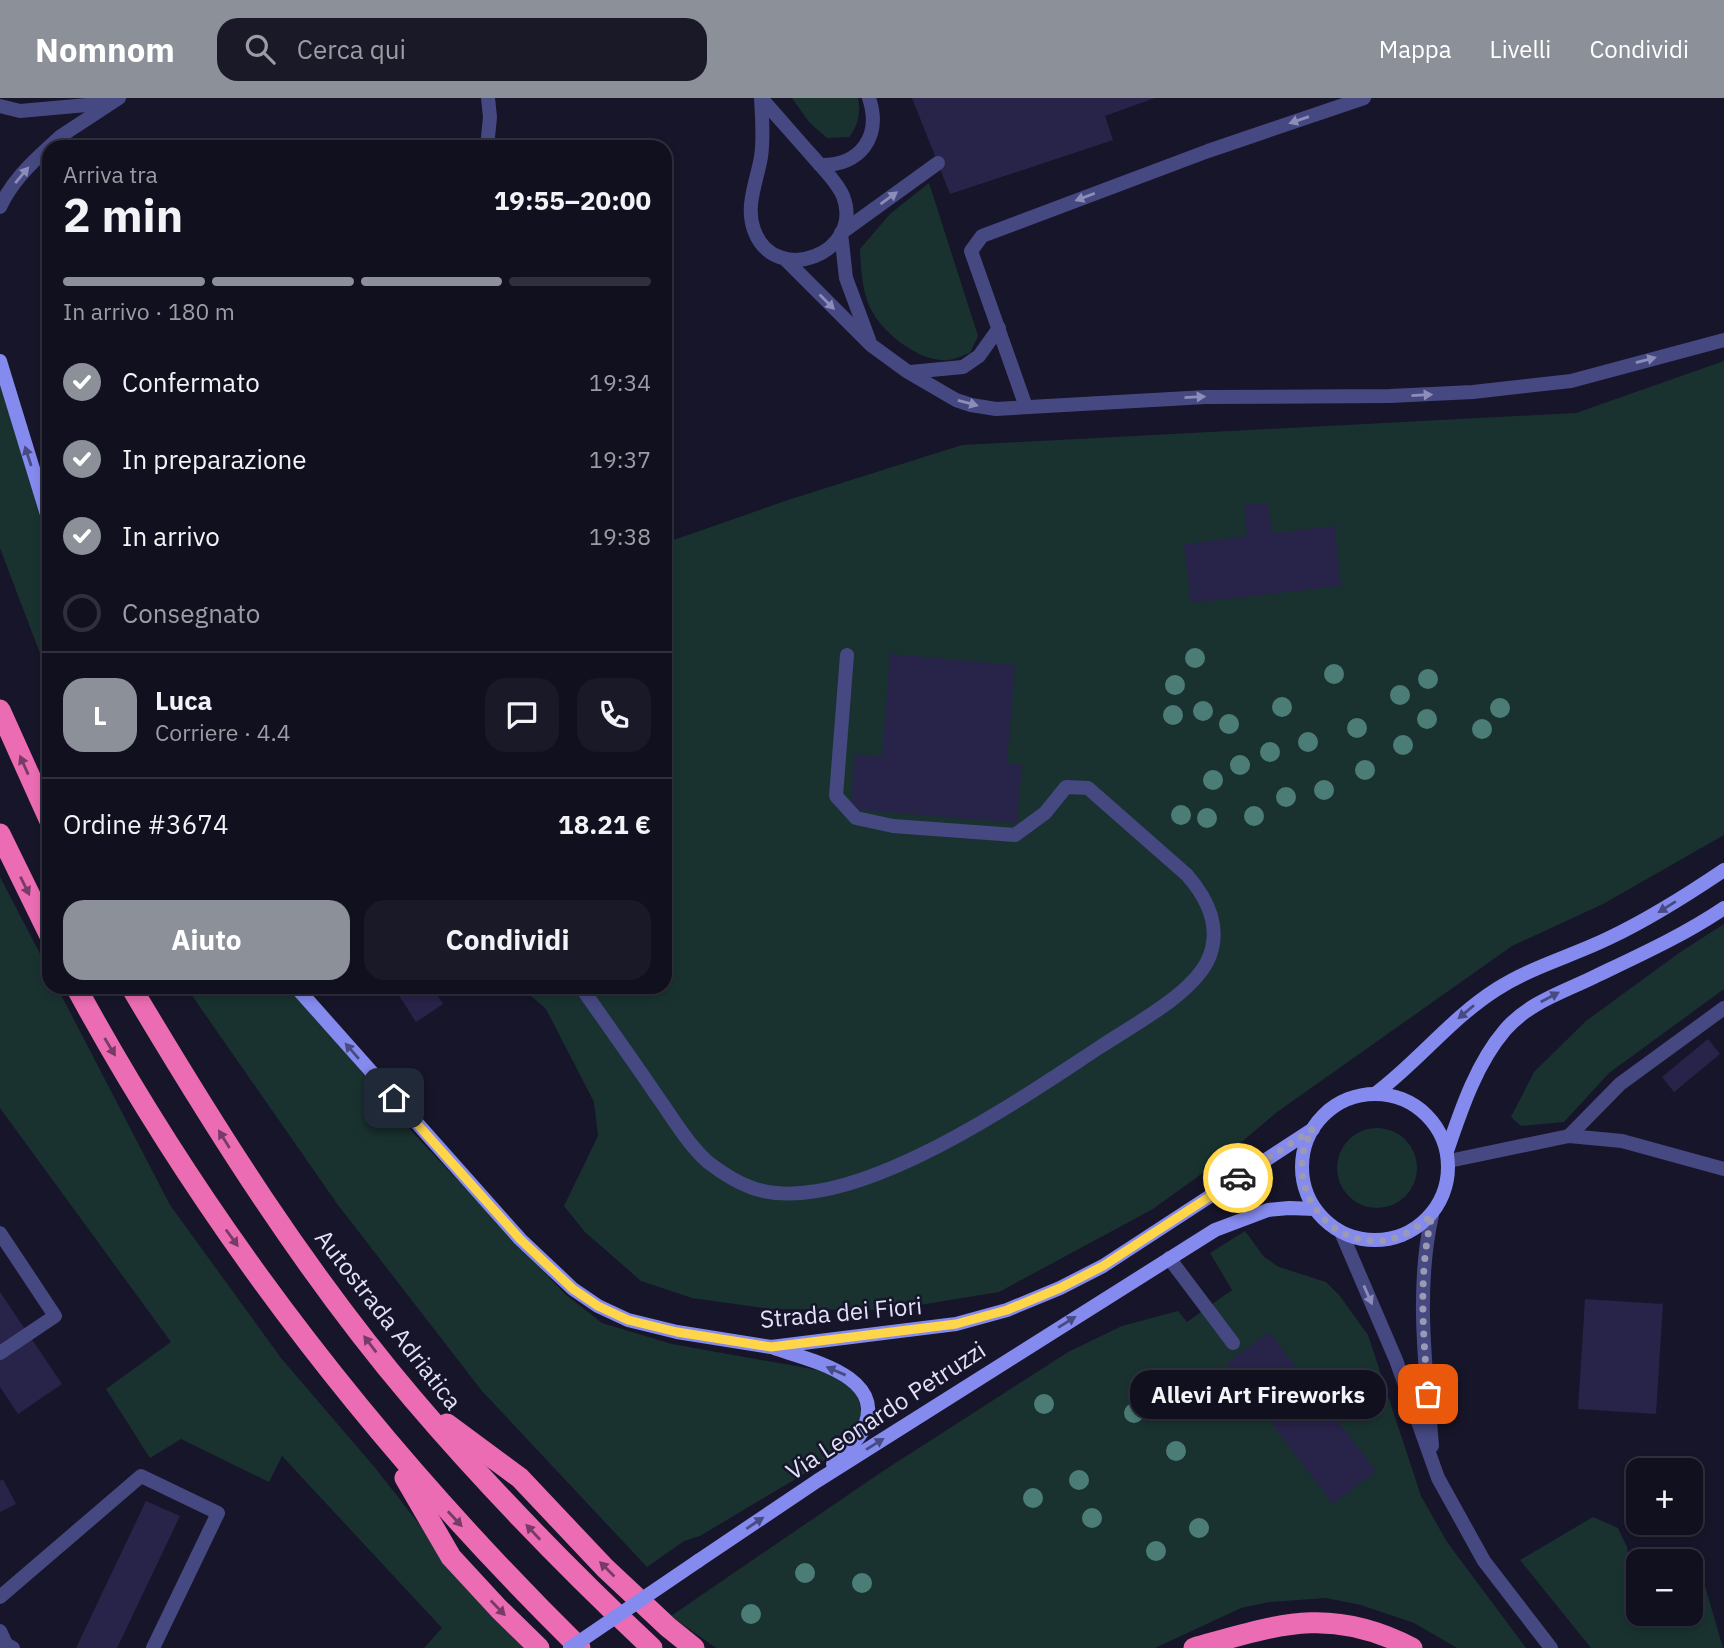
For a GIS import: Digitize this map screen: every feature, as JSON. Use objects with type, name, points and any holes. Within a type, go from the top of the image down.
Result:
[{"type":"highway","points":[[0,710],[42,803]]},
{"type":"highway","points":[[0,834],[42,920]]},
{"type":"highway","points":[[80,994],[108,1045],[202,1196],[314,1351],[429,1491],[580,1648]]},
{"type":"highway","name":"Autostrada Adriatica","points":[[135,994],[247,1176],[412,1398],[569,1570],[652,1648]]},
{"type":"highway","points":[[412,1398],[520,1478],[605,1568],[694,1648]]},
{"type":"highway","points":[[378,1431],[451,1557],[539,1648]]},
{"type":"highway","points":[[1194,1648],[1231,1642],[1289,1623],[1326,1622],[1373,1633],[1412,1648]]},
{"type":"main road","points":[[0,362],[42,498]]},
{"type":"main road","points":[[1375,1094],[1468,1010],[1497,989],[1657,913],[1724,870]]},
{"type":"main road","points":[[1448,1156],[1438,1128],[1421,1110],[1400,1098],[1375,1094],[1350,1098],[1329,1110],[1313,1129],[1304,1148],[1302,1170],[1306,1190],[1315,1209],[1326,1222],[1341,1232],[1360,1239],[1380,1241],[1399,1237],[1417,1228],[1432,1215],[1442,1198],[1448,1180],[1448,1156],[1465,1101],[1489,1053],[1505,1031],[1525,1011],[1690,931],[1724,908]]},
{"type":"main road","name":"Strada dei Fiori","points":[[302,994],[520,1239],[573,1289],[598,1306],[628,1320],[677,1332],[771,1347],[956,1324],[1007,1310],[1103,1266],[1313,1129]]},
{"type":"main road","name":"Via Leonardo Petruzzi","points":[[570,1648],[817,1480],[1215,1230],[1268,1210],[1315,1209]]},
{"type":"main road","points":[[771,1347],[844,1373],[856,1383],[864,1396],[867,1409],[862,1431],[855,1442],[817,1480]]},
{"type":"street","points":[[487,140],[488,98]]},
{"type":"street","points":[[871,345],[846,278],[841,233],[846,211],[843,195],[761,98],[762,149],[750,218],[761,244],[785,259],[871,345],[908,372],[956,400],[971,405],[996,409],[1206,397],[1390,397],[1473,392],[1571,381],[1724,340]]},
{"type":"street","points":[[820,165],[845,163],[866,144],[873,125],[869,98]]},
{"type":"street","points":[[1026,407],[971,251],[982,236],[1208,151],[1364,98]]},
{"type":"street","points":[[0,106],[20,111],[114,100]]},
{"type":"street","points":[[59,140],[114,100]]},
{"type":"street","points":[[0,207],[6,193],[42,153]]},
{"type":"street","points":[[785,259],[817,257],[831,247],[841,233],[938,163]]},
{"type":"street","points":[[908,372],[963,367],[979,356],[999,328]]},
{"type":"street","points":[[586,994],[682,1131],[708,1162],[751,1187],[794,1193],[830,1188],[895,1167],[1002,1111],[1180,994],[1207,962],[1215,934],[1210,911],[1201,891],[1187,875],[1087,788],[1066,787],[1045,813],[1015,835],[893,826],[856,818],[836,796],[846,655]]},
{"type":"street","points":[[1570,1136],[1620,1084],[1724,1008]]},
{"type":"street","points":[[1448,1156],[1570,1136],[1622,1141],[1724,1168]]},
{"type":"street","points":[[1432,1215],[1424,1250],[1422,1325],[1433,1464]]},
{"type":"street","points":[[1341,1232],[1396,1360],[1433,1464],[1451,1503],[1484,1561],[1551,1648]]},
{"type":"street","points":[[0,1233],[55,1316],[0,1353]]},
{"type":"street","points":[[1169,1258],[1233,1343]]},
{"type":"street","points":[[0,1597],[141,1476],[218,1513],[153,1648]]},
{"type":"street","points":[[0,1630],[6,1644],[13,1648]]},
{"type":"green space","points":[[792,98],[858,98],[857,124],[849,137],[827,138],[809,122]]},
{"type":"green space","points":[[929,183],[978,336],[970,353],[949,360],[939,360],[917,353],[896,339],[879,322],[869,306],[862,274],[860,249],[890,214]]},
{"type":"green space","points":[[1724,361],[1724,835],[1603,904],[1512,946],[1277,1112],[1218,1162],[1153,1209],[999,1292],[889,1310],[771,1309],[692,1298],[641,1281],[585,1232],[564,1206],[598,1136],[594,1102],[546,1009],[529,994],[672,994],[672,541],[788,500],[962,445],[1576,413]]},
{"type":"green space","points":[[0,383],[42,519],[42,659],[0,548]]},
{"type":"green space","points":[[0,877],[42,958],[42,994],[61,994],[170,1205],[281,1358],[376,1469],[441,1552],[527,1648],[424,1648],[442,1628],[282,1456],[269,1482],[181,1439],[150,1458],[106,1389],[171,1342],[0,1108]]},
{"type":"green space","points":[[1724,924],[1724,989],[1609,1073],[1564,1122],[1521,1126],[1511,1117],[1534,1072],[1586,1021],[1679,953]]},
{"type":"green space","points":[[191,994],[295,994],[417,1137],[565,1294],[602,1323],[672,1344],[818,1370],[843,1380],[853,1389],[859,1401],[862,1416],[855,1433],[819,1465],[700,1536],[684,1541],[647,1567],[482,1391],[338,1205]]},
{"type":"green space","points":[[1369,1128],[1385,1128],[1406,1139],[1417,1160],[1417,1176],[1406,1197],[1385,1208],[1369,1208],[1355,1202],[1343,1190],[1337,1176],[1337,1160],[1343,1146],[1355,1134]]},
{"type":"green space","points":[[1245,1231],[1264,1257],[1279,1267],[1326,1282],[1339,1295],[1368,1335],[1421,1496],[1447,1542],[1526,1648],[1457,1648],[1414,1623],[1361,1605],[1326,1598],[1269,1602],[1241,1608],[1155,1648],[716,1648],[671,1616],[880,1473],[1068,1352],[1122,1326],[1178,1311],[1187,1322],[1232,1290],[1210,1253]]},
{"type":"green space","points":[[1593,1517],[1618,1528],[1627,1547],[1626,1626],[1703,1626],[1703,1579],[1723,1648],[1591,1648],[1520,1560]]},
{"type":"building","points":[[912,98],[1155,98],[1105,116],[1113,140],[950,194]]},
{"type":"building","points":[[1268,503],[1272,533],[1335,526],[1341,586],[1191,603],[1184,544],[1247,536],[1244,505]]},
{"type":"building","points":[[890,654],[1015,665],[1007,763],[1022,764],[1017,823],[850,809],[855,754],[882,756]]},
{"type":"building","points":[[398,994],[437,994],[443,1004],[416,1022]]},
{"type":"building","points":[[1708,1039],[1720,1054],[1674,1092],[1662,1077]]},
{"type":"building","points":[[0,1292],[62,1384],[18,1414],[0,1387]]},
{"type":"building","points":[[1585,1299],[1663,1304],[1656,1414],[1578,1409]]},
{"type":"building","points":[[1269,1332],[1376,1471],[1333,1504],[1226,1364]]},
{"type":"building","points":[[3,1479],[16,1504],[0,1512],[0,1481]]},
{"type":"building","points":[[146,1501],[180,1516],[117,1648],[76,1648]]},
{"type":"way so far","points":[[1238,1178],[1313,1129],[1304,1148],[1302,1170],[1306,1190],[1315,1209],[1326,1222],[1341,1232],[1360,1239],[1380,1241],[1399,1237],[1417,1228],[1432,1215],[1424,1250],[1422,1325],[1428,1394]]},
{"type":"place","name":"Allevi Art Fireworks","points":[[1428,1394]]},
{"type":"route","points":[[394,1098],[520,1239],[573,1289],[598,1306],[628,1320],[677,1332],[771,1347],[956,1324],[1007,1310],[1103,1266],[1238,1178]]}]
